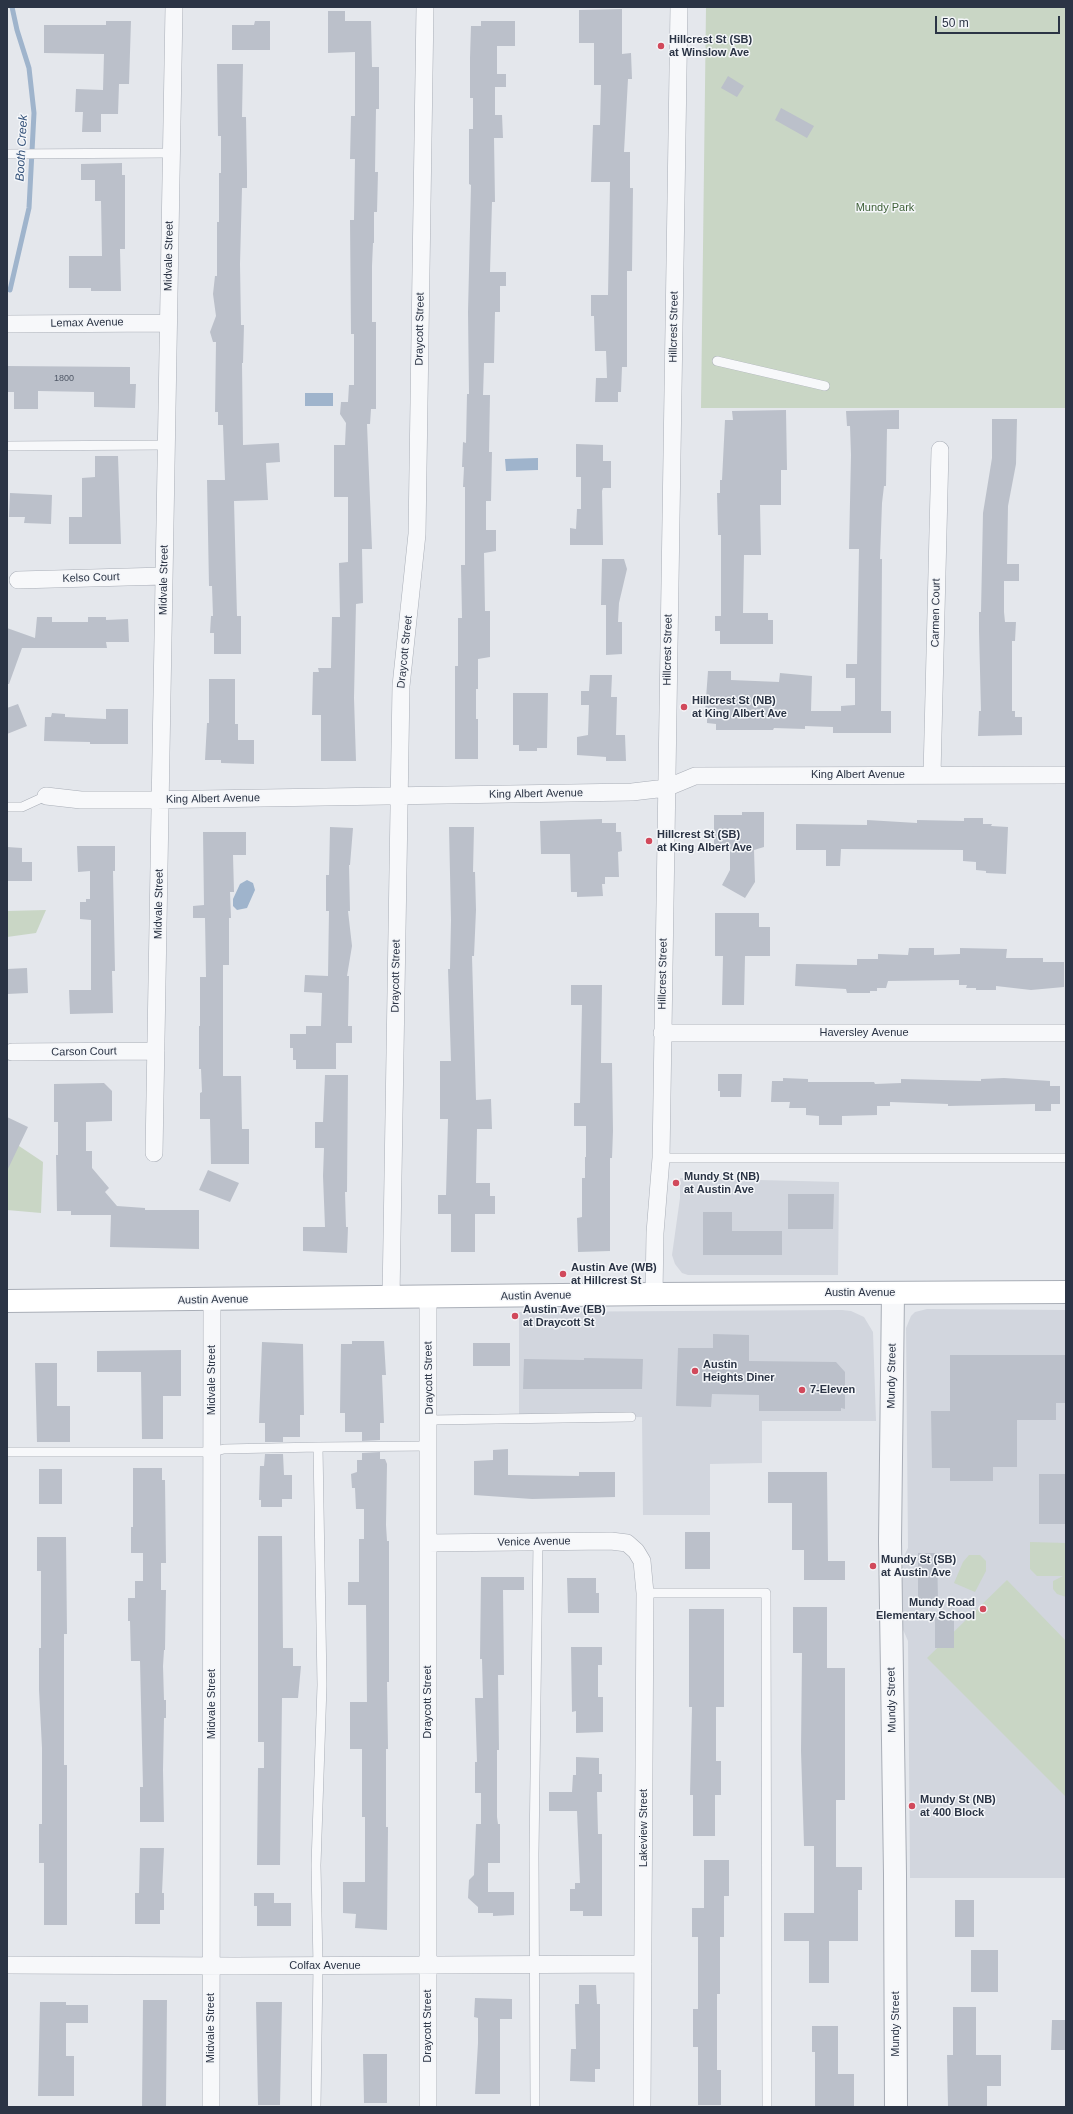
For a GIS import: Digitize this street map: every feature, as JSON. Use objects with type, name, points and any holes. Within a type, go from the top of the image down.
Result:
[{"type":"main road","name":"Austin Avenue","points":[[7,1302],[654,1294],[1066,1292]]},
{"type":"street","name":"Midvale Street","points":[[154,1153],[162,800],[167,323],[174,7]]},
{"type":"street","name":"Draycott Street","points":[[391,1298],[402,671],[417,534],[425,7]]},
{"type":"street","name":"Hillcrest Street","points":[[654,1294],[655,1233],[661,1158],[679,7]]},
{"type":"street","name":"Lemax Avenue","points":[[7,324],[167,323]]},
{"type":"street","name":"Carmen Court","points":[[932,775],[940,450]]},
{"type":"street","name":"Kelso Court","points":[[18,580],[164,576]]},
{"type":"street","name":"King Albert Avenue","points":[[46,796],[81,800],[162,800],[632,792],[666,788],[695,776],[1066,775]]},
{"type":"street","name":"Haversley Avenue","points":[[662,1033],[1066,1033]]},
{"type":"street","name":"Carson Court","points":[[12,1052],[156,1051]]},
{"type":"street","name":"Mundy Street","points":[[893,1293],[890,1541],[895,1874],[896,2107]]},
{"type":"street","name":"Draycott Street","points":[[428,1297],[430,1420],[428,1543],[428,2107]]},
{"type":"street","name":"Midvale Street","points":[[211,2107],[212,1300]]},
{"type":"street","name":"Venice Avenue","points":[[428,1543],[611,1541],[627,1543],[636,1551]]},
{"type":"street","name":"Lakeview Street","points":[[636,1551],[642,1561],[645,1592],[642,2107]]},
{"type":"street","name":"Colfax Avenue","points":[[7,1965],[318,1966],[643,1964]]},
{"type":"lane","points":[[7,154],[171,153]]},
{"type":"lane","points":[[717,361],[825,386]]},
{"type":"lane","points":[[7,446],[166,445]]},
{"type":"lane","name":"King Albert Avenue","points":[[7,807],[22,807],[46,796]]},
{"type":"lane","points":[[661,1158],[1066,1158]]},
{"type":"lane","points":[[430,1420],[631,1417]]},
{"type":"lane","points":[[7,1452],[212,1452],[224,1449],[429,1446]]},
{"type":"lane","points":[[316,2107],[318,1966],[316,1865],[322,1685],[318,1448]]},
{"type":"lane","points":[[535,2107],[534,1846],[538,1542]]},
{"type":"lane","points":[[645,1592],[766,1593],[767,2107]]},
{"type":"shaded area","points":[[680,1178],[839,1182],[838,1275],[688,1275],[682,1273],[675,1264],[672,1255],[680,1198]]},
{"type":"shaded area","name":"Mundy Road Elementary School","points":[[927,1309],[1066,1310],[1066,1878],[910,1878],[908,1641],[901,1625],[901,1562],[908,1548],[906,1328],[911,1316],[915,1312]]},
{"type":"shaded area","points":[[851,1311],[864,1317],[873,1332],[876,1421],[762,1421],[762,1463],[710,1464],[710,1515],[643,1515],[642,1417],[519,1420],[519,1312]]},
{"type":"green space","name":"Mundy Park","points":[[706,7],[1066,7],[1066,408],[701,408]]},
{"type":"green space","points":[[46,910],[36,933],[7,937],[7,911]]},
{"type":"green space","points":[[7,1138],[43,1162],[41,1213],[7,1210]]},
{"type":"green space","points":[[1030,1542],[1066,1543],[1066,1597],[1057,1594],[1053,1589],[1053,1581],[1063,1576],[1037,1576],[1030,1569]]},
{"type":"green space","points":[[969,1555],[980,1555],[986,1561],[986,1571],[975,1592],[954,1583],[963,1562]]},
{"type":"green space","points":[[1007,1580],[1066,1641],[1066,1797],[927,1658]]},
{"type":"water","points":[[305,393],[333,393],[333,406],[305,406]]},
{"type":"water","points":[[538,458],[538,470],[506,471],[505,459]]},
{"type":"water","points":[[247,880],[253,883],[255,890],[247,908],[237,910],[233,906],[233,899],[240,884]]},
{"type":"building","points":[[622,9],[622,54],[631,53],[632,79],[628,79],[624,152],[630,152],[630,188],[633,188],[632,271],[627,271],[627,367],[622,367],[621,392],[618,392],[618,402],[595,402],[596,378],[607,378],[606,351],[595,351],[594,316],[591,316],[591,295],[608,295],[610,182],[591,182],[593,125],[600,125],[601,85],[594,85],[594,43],[579,43],[579,10]]},
{"type":"building","points":[[328,11],[345,11],[345,21],[371,21],[372,67],[379,67],[379,109],[376,109],[375,172],[378,172],[377,212],[374,212],[372,266],[372,322],[376,322],[376,409],[371,409],[370,424],[367,424],[372,549],[362,549],[363,603],[356,604],[354,698],[356,761],[321,761],[321,715],[312,715],[313,672],[319,672],[318,668],[331,668],[332,617],[340,617],[339,563],[348,562],[348,497],[334,497],[334,445],[345,445],[346,423],[340,414],[341,402],[348,402],[349,385],[354,385],[354,334],[351,334],[350,220],[354,220],[355,159],[350,159],[351,116],[355,116],[355,52],[328,53]]},
{"type":"building","points":[[106,21],[131,21],[129,84],[119,84],[118,114],[101,114],[101,132],[82,132],[83,112],[75,112],[76,89],[103,90],[104,54],[44,53],[44,25],[106,25]]},
{"type":"building","points":[[255,21],[270,21],[270,50],[232,50],[232,25],[254,25]]},
{"type":"building","points":[[481,21],[515,21],[515,46],[497,46],[497,74],[506,74],[506,87],[495,87],[495,115],[502,115],[503,138],[494,138],[495,202],[492,202],[490,272],[506,272],[506,286],[500,286],[500,312],[495,312],[494,363],[484,363],[483,395],[490,395],[489,452],[492,452],[491,501],[486,501],[486,530],[496,530],[496,551],[484,553],[485,611],[490,611],[490,657],[478,659],[476,719],[478,719],[478,759],[455,759],[455,666],[458,666],[458,618],[462,618],[461,565],[465,565],[465,487],[463,487],[464,467],[462,467],[463,442],[466,443],[467,394],[469,394],[468,312],[471,185],[469,184],[469,129],[473,129],[473,98],[470,98],[471,26],[481,26]]},
{"type":"building","points":[[217,64],[243,64],[242,117],[246,117],[247,188],[242,188],[240,264],[241,325],[244,325],[242,363],[243,445],[279,443],[280,462],[266,463],[268,500],[234,501],[237,616],[241,616],[241,654],[214,654],[214,633],[210,633],[211,616],[213,616],[212,586],[209,586],[207,480],[225,480],[223,425],[218,425],[218,412],[215,412],[216,342],[213,342],[210,332],[216,316],[213,294],[215,276],[217,276],[217,222],[219,222],[219,173],[221,173],[221,136],[218,136]]},
{"type":"building","points":[[728,76],[744,86],[737,97],[721,88]]},
{"type":"building","points":[[781,108],[814,126],[807,138],[775,120]]},
{"type":"building","points":[[122,163],[122,175],[125,175],[125,249],[120,249],[121,291],[91,291],[91,288],[69,288],[69,256],[102,256],[101,201],[95,201],[95,180],[81,180],[81,164]]},
{"type":"building","points":[[7,366],[130,367],[130,384],[136,384],[135,408],[94,407],[94,392],[38,391],[38,409],[14,409],[14,392],[7,392]]},
{"type":"building","points":[[786,410],[787,470],[781,470],[781,505],[760,505],[761,555],[744,555],[743,613],[768,613],[768,620],[773,620],[773,644],[720,644],[720,631],[715,631],[715,616],[721,616],[721,535],[718,535],[717,493],[720,493],[720,480],[722,480],[725,420],[733,420],[732,411]]},
{"type":"building","points":[[899,410],[899,429],[887,429],[886,486],[884,486],[882,503],[880,559],[882,559],[881,711],[891,711],[891,733],[833,733],[833,727],[805,726],[805,729],[774,728],[773,730],[716,730],[716,724],[707,723],[707,712],[705,712],[708,671],[731,671],[731,680],[779,682],[780,673],[812,676],[811,711],[841,711],[841,706],[855,705],[855,678],[846,678],[846,664],[857,664],[859,549],[849,549],[851,455],[850,426],[847,426],[846,411]]},
{"type":"building","points":[[992,419],[1017,419],[1016,464],[1008,506],[1007,564],[1019,564],[1019,581],[1004,581],[1004,612],[1005,622],[1016,622],[1015,641],[1012,641],[1012,711],[1015,711],[1015,717],[1022,717],[1022,735],[978,736],[979,711],[981,711],[979,612],[981,612],[983,513],[992,458]]},
{"type":"building","points":[[576,444],[603,445],[603,461],[611,461],[611,488],[603,488],[602,491],[603,545],[570,545],[570,528],[576,529],[577,509],[581,509],[581,477],[576,477]]},
{"type":"building","points":[[95,456],[118,456],[121,544],[69,544],[69,517],[82,517],[82,478],[95,477]]},
{"type":"building","points":[[10,493],[52,495],[51,524],[24,523],[25,517],[9,517]]},
{"type":"building","points":[[602,559],[624,559],[627,569],[619,603],[618,622],[622,622],[622,654],[606,655],[606,605],[601,605]]},
{"type":"building","points":[[37,617],[52,617],[52,622],[88,622],[88,617],[106,617],[106,620],[128,619],[129,642],[106,642],[107,648],[22,648],[9,684],[7,684],[7,628],[35,638]]},
{"type":"building","points":[[590,675],[612,675],[611,697],[617,697],[616,735],[625,735],[626,761],[606,761],[606,757],[577,755],[577,737],[588,735],[589,705],[581,705],[581,691],[589,691]]},
{"type":"building","points":[[209,679],[235,679],[235,724],[238,724],[238,740],[254,740],[254,764],[221,763],[221,760],[205,760],[207,723],[209,723]]},
{"type":"building","points":[[513,693],[548,693],[547,748],[537,748],[537,751],[519,751],[519,745],[513,745]]},
{"type":"building","points":[[18,704],[27,726],[7,734],[7,708]]},
{"type":"building","points":[[106,709],[128,709],[128,744],[90,744],[90,742],[44,741],[45,717],[51,717],[52,713],[65,714],[65,717],[106,719]]},
{"type":"building","points":[[742,812],[764,812],[764,847],[754,850],[755,882],[745,898],[722,885],[730,870],[730,850],[725,850],[725,845],[714,845],[714,815],[742,815]]},
{"type":"building","points":[[964,818],[983,818],[983,824],[1008,827],[1006,874],[986,873],[986,871],[976,870],[976,862],[963,861],[963,850],[841,849],[840,866],[826,866],[826,850],[796,850],[796,824],[867,825],[867,820],[917,823],[917,820],[964,821]]},
{"type":"building","points":[[602,819],[602,823],[616,823],[616,832],[621,832],[622,851],[618,852],[619,877],[605,877],[605,884],[602,884],[603,896],[577,897],[577,892],[571,892],[570,854],[541,854],[540,821]]},
{"type":"building","points":[[330,827],[353,828],[349,865],[350,911],[348,911],[352,946],[347,976],[349,976],[348,1026],[352,1026],[352,1043],[336,1043],[336,1069],[296,1069],[296,1060],[293,1060],[293,1048],[290,1048],[290,1034],[306,1034],[306,1026],[321,1026],[322,993],[304,992],[305,975],[328,976],[329,911],[326,911],[326,875],[329,875]]},
{"type":"building","points":[[449,827],[474,827],[473,872],[475,872],[476,910],[474,956],[472,956],[476,1100],[491,1099],[492,1129],[477,1129],[476,1183],[490,1183],[490,1196],[495,1196],[495,1214],[475,1214],[475,1252],[451,1252],[451,1214],[438,1214],[438,1195],[446,1195],[448,1119],[440,1119],[440,1061],[451,1061],[448,969],[450,969],[451,920]]},
{"type":"building","points":[[203,832],[246,832],[246,855],[233,855],[234,892],[230,892],[231,918],[229,918],[229,965],[223,965],[223,1076],[241,1076],[242,1129],[249,1129],[249,1164],[211,1164],[210,1119],[200,1119],[200,1093],[202,1092],[201,1069],[199,1069],[200,977],[206,977],[205,918],[193,918],[193,906],[204,905]]},
{"type":"building","points":[[77,846],[115,846],[115,871],[113,871],[115,971],[112,971],[113,1013],[70,1014],[69,990],[91,990],[91,920],[80,919],[80,902],[86,902],[86,899],[90,899],[90,871],[78,872]]},
{"type":"building","points":[[7,847],[22,848],[22,862],[32,862],[32,881],[7,881]]},
{"type":"building","points":[[715,913],[759,913],[759,927],[770,927],[770,956],[745,956],[744,1005],[722,1005],[723,956],[715,956]]},
{"type":"building","points":[[909,948],[934,948],[934,955],[960,954],[960,948],[1007,949],[1006,958],[1043,958],[1043,962],[1064,962],[1064,987],[1031,990],[996,986],[996,990],[976,990],[976,988],[966,988],[967,985],[959,985],[959,980],[888,981],[886,988],[877,988],[877,991],[870,991],[870,993],[847,993],[846,989],[795,986],[796,964],[857,965],[857,959],[878,959],[878,954],[908,955]]},
{"type":"building","points":[[27,968],[28,993],[7,994],[7,969]]},
{"type":"building","points":[[571,985],[602,985],[601,1063],[612,1063],[613,1131],[612,1158],[610,1158],[610,1251],[578,1252],[577,1218],[582,1217],[582,1178],[585,1178],[586,1126],[574,1126],[574,1103],[580,1103],[582,1005],[571,1005]]},
{"type":"building","points":[[718,1074],[742,1074],[741,1097],[720,1097],[720,1091],[718,1091]]},
{"type":"building","points":[[325,1075],[348,1075],[347,1192],[345,1192],[346,1227],[348,1227],[347,1253],[303,1251],[303,1227],[325,1227],[323,1176],[324,1148],[315,1148],[315,1122],[323,1122]]},
{"type":"building","points":[[783,1078],[808,1079],[808,1082],[874,1082],[875,1084],[901,1083],[901,1079],[981,1081],[981,1079],[1004,1078],[1050,1081],[1050,1086],[1060,1086],[1060,1104],[1051,1104],[1051,1111],[1035,1111],[1035,1104],[948,1106],[948,1104],[890,1102],[890,1106],[877,1106],[877,1115],[842,1116],[842,1125],[819,1125],[819,1116],[806,1115],[806,1108],[789,1108],[790,1102],[771,1102],[772,1081],[783,1081]]},
{"type":"building","points":[[104,1083],[112,1091],[112,1121],[86,1122],[86,1151],[92,1151],[92,1168],[109,1188],[105,1192],[117,1206],[145,1208],[145,1210],[199,1210],[199,1249],[110,1247],[111,1215],[71,1215],[71,1211],[57,1211],[56,1155],[58,1155],[58,1122],[54,1122],[54,1084]]},
{"type":"building","points":[[7,1117],[28,1127],[7,1171]]},
{"type":"building","points":[[208,1170],[239,1183],[230,1202],[199,1190]]},
{"type":"building","points":[[788,1194],[834,1194],[833,1229],[788,1229]]},
{"type":"building","points":[[703,1212],[732,1212],[732,1231],[782,1231],[782,1255],[703,1255]]},
{"type":"building","points":[[713,1334],[749,1335],[749,1361],[836,1362],[845,1372],[845,1409],[841,1408],[841,1411],[759,1411],[759,1395],[712,1394],[711,1407],[676,1406],[678,1348],[713,1348]]},
{"type":"building","points":[[352,1341],[384,1341],[386,1375],[382,1375],[384,1423],[380,1423],[380,1440],[362,1441],[362,1432],[345,1432],[345,1413],[340,1413],[341,1344],[352,1344]]},
{"type":"building","points":[[262,1342],[303,1344],[304,1415],[300,1415],[300,1437],[283,1437],[283,1442],[265,1442],[265,1423],[259,1423]]},
{"type":"building","points":[[473,1343],[510,1343],[510,1366],[473,1366]]},
{"type":"building","points":[[181,1350],[181,1396],[163,1396],[163,1439],[142,1439],[141,1372],[97,1372],[97,1351]]},
{"type":"building","points":[[950,1355],[1066,1355],[1066,1403],[1056,1403],[1056,1420],[1017,1420],[1017,1467],[993,1467],[993,1481],[950,1481],[950,1468],[932,1468],[931,1411],[950,1411]]},
{"type":"building","points":[[584,1358],[643,1359],[642,1389],[523,1389],[524,1359],[584,1360]]},
{"type":"building","points":[[35,1363],[57,1363],[57,1406],[70,1406],[70,1442],[37,1442]]},
{"type":"building","points":[[508,1449],[508,1475],[579,1476],[579,1472],[615,1472],[615,1497],[532,1499],[474,1495],[474,1461],[493,1460],[493,1450]]},
{"type":"building","points":[[380,1452],[380,1459],[385,1459],[387,1464],[386,1525],[387,1541],[389,1541],[389,1682],[387,1682],[388,1749],[386,1749],[386,1827],[388,1827],[387,1930],[355,1928],[356,1914],[343,1913],[343,1882],[365,1882],[365,1817],[362,1817],[362,1749],[350,1749],[350,1702],[367,1702],[366,1605],[348,1605],[348,1582],[359,1582],[359,1539],[364,1539],[364,1509],[356,1509],[355,1488],[352,1488],[351,1474],[357,1472],[357,1460],[362,1460],[362,1453]]},
{"type":"building","points":[[265,1454],[283,1454],[284,1475],[292,1475],[292,1499],[282,1499],[282,1507],[261,1507],[261,1500],[259,1500],[260,1466],[264,1466]]},
{"type":"building","points":[[133,1468],[162,1468],[162,1480],[165,1480],[166,1563],[161,1563],[161,1590],[166,1590],[165,1650],[163,1666],[164,1700],[166,1700],[166,1718],[164,1718],[163,1770],[164,1822],[140,1822],[140,1787],[143,1787],[140,1661],[131,1661],[128,1598],[135,1598],[135,1581],[143,1581],[143,1553],[131,1553],[131,1527],[133,1527]]},
{"type":"building","points":[[39,1469],[62,1469],[62,1504],[39,1504]]},
{"type":"building","points":[[768,1472],[827,1472],[828,1561],[845,1561],[845,1580],[804,1580],[804,1550],[792,1550],[792,1503],[768,1503]]},
{"type":"building","points":[[1039,1474],[1066,1474],[1066,1524],[1039,1524]]},
{"type":"building","points":[[685,1532],[710,1532],[710,1569],[685,1569]]},
{"type":"building","points":[[258,1536],[282,1536],[283,1648],[293,1648],[293,1666],[301,1666],[298,1698],[282,1698],[280,1865],[257,1865],[258,1768],[264,1768],[264,1742],[258,1742]]},
{"type":"building","points":[[37,1537],[66,1537],[67,1634],[64,1634],[64,1765],[67,1765],[67,1925],[44,1925],[44,1863],[39,1863],[39,1824],[42,1824],[42,1748],[39,1690],[39,1648],[41,1648],[41,1571],[37,1571]]},
{"type":"building","points":[[918,1553],[937,1553],[938,1600],[918,1601]]},
{"type":"building","points":[[481,1577],[524,1577],[524,1590],[503,1590],[504,1675],[498,1675],[499,1750],[497,1750],[497,1817],[498,1824],[500,1824],[500,1863],[488,1863],[488,1892],[514,1892],[514,1915],[493,1916],[493,1913],[478,1913],[478,1907],[468,1898],[469,1880],[474,1875],[476,1824],[481,1824],[481,1793],[475,1793],[475,1762],[477,1762],[475,1698],[483,1698],[482,1659],[480,1659]]},
{"type":"building","points":[[567,1578],[596,1578],[596,1593],[599,1593],[599,1613],[568,1613]]},
{"type":"building","points":[[793,1607],[827,1607],[827,1668],[845,1668],[845,1800],[836,1800],[836,1867],[862,1867],[862,1890],[858,1890],[858,1941],[829,1941],[829,1983],[809,1983],[809,1941],[784,1941],[784,1913],[814,1913],[814,1846],[804,1846],[801,1751],[802,1653],[793,1653]]},
{"type":"building","points":[[689,1609],[724,1609],[724,1707],[716,1707],[716,1761],[721,1761],[721,1795],[715,1795],[715,1836],[693,1836],[693,1795],[690,1795],[692,1707],[689,1707]]},
{"type":"building","points":[[935,1617],[954,1617],[954,1648],[935,1648]]},
{"type":"building","points":[[571,1647],[602,1647],[602,1665],[598,1665],[598,1697],[603,1697],[603,1732],[576,1733],[576,1711],[572,1712]]},
{"type":"building","points":[[576,1757],[599,1758],[599,1774],[602,1774],[602,1792],[597,1792],[598,1834],[602,1834],[602,1916],[583,1916],[583,1911],[570,1911],[570,1889],[575,1889],[575,1883],[580,1883],[577,1811],[549,1811],[549,1792],[572,1792],[573,1775],[576,1775]]},
{"type":"building","points":[[140,1848],[164,1848],[162,1893],[164,1893],[164,1910],[160,1910],[160,1924],[135,1924],[135,1893],[139,1893]]},
{"type":"building","points":[[704,1860],[729,1860],[729,1896],[724,1896],[724,1937],[720,1937],[720,1994],[717,1994],[717,2070],[721,2070],[721,2105],[698,2105],[698,2047],[693,2047],[693,2009],[698,2009],[698,1937],[692,1937],[692,1908],[704,1908]]},
{"type":"building","points":[[254,1893],[274,1893],[274,1903],[291,1903],[291,1926],[257,1926],[257,1906],[254,1906]]},
{"type":"building","points":[[955,1900],[974,1900],[974,1937],[955,1937]]},
{"type":"building","points":[[971,1950],[998,1950],[998,1992],[971,1992]]},
{"type":"building","points":[[579,1985],[596,1985],[597,2004],[600,2004],[600,2069],[595,2069],[595,2082],[570,2081],[571,2049],[576,2049],[575,2004],[579,2004]]},
{"type":"building","points":[[475,1998],[512,1999],[512,2019],[500,2019],[500,2094],[475,2094],[478,2018],[474,2017]]},
{"type":"building","points":[[143,2000],[167,2000],[166,2107],[142,2107]]},
{"type":"building","points":[[40,2002],[66,2002],[66,2005],[88,2005],[88,2023],[66,2023],[66,2056],[74,2056],[74,2096],[38,2096]]},
{"type":"building","points":[[256,2002],[282,2002],[280,2105],[258,2105]]},
{"type":"building","points":[[953,2007],[976,2007],[976,2055],[1001,2055],[1001,2086],[987,2086],[987,2107],[948,2107],[947,2055],[953,2055]]},
{"type":"building","points":[[1052,2020],[1066,2020],[1066,2050],[1051,2050]]},
{"type":"building","points":[[812,2026],[838,2026],[838,2074],[854,2074],[854,2107],[815,2107],[815,2052],[812,2052]]},
{"type":"building","points":[[363,2054],[387,2054],[387,2103],[364,2103]]},
{"type":"waterway","name":"Booth Creek","points":[[10,290],[29,208],[34,113],[29,68],[17,30],[12,7]]},
{"type":"place","name":"Hillcrest St (SB) at Winslow Ave","points":[[661,46]]},
{"type":"place","name":"Hillcrest St (NB) at King Albert Ave","points":[[684,707]]},
{"type":"place","name":"Hillcrest St (SB) at King Albert Ave","points":[[649,841]]},
{"type":"place","name":"Mundy St (NB) at Austin Ave","points":[[676,1183]]},
{"type":"place","name":"Austin Ave (WB) at Hillcrest St","points":[[563,1274]]},
{"type":"place","name":"Austin Ave (EB) at Draycott St","points":[[515,1316]]},
{"type":"place","name":"Austin Heights Diner","points":[[695,1371]]},
{"type":"place","name":"7-Eleven","points":[[802,1390]]},
{"type":"place","name":"Mundy St (SB) at Austin Ave","points":[[873,1566]]},
{"type":"place","name":"Mundy Road Elementary School","points":[[983,1609]]},
{"type":"place","name":"Mundy St (NB) at 400 Block","points":[[912,1806]]}]
